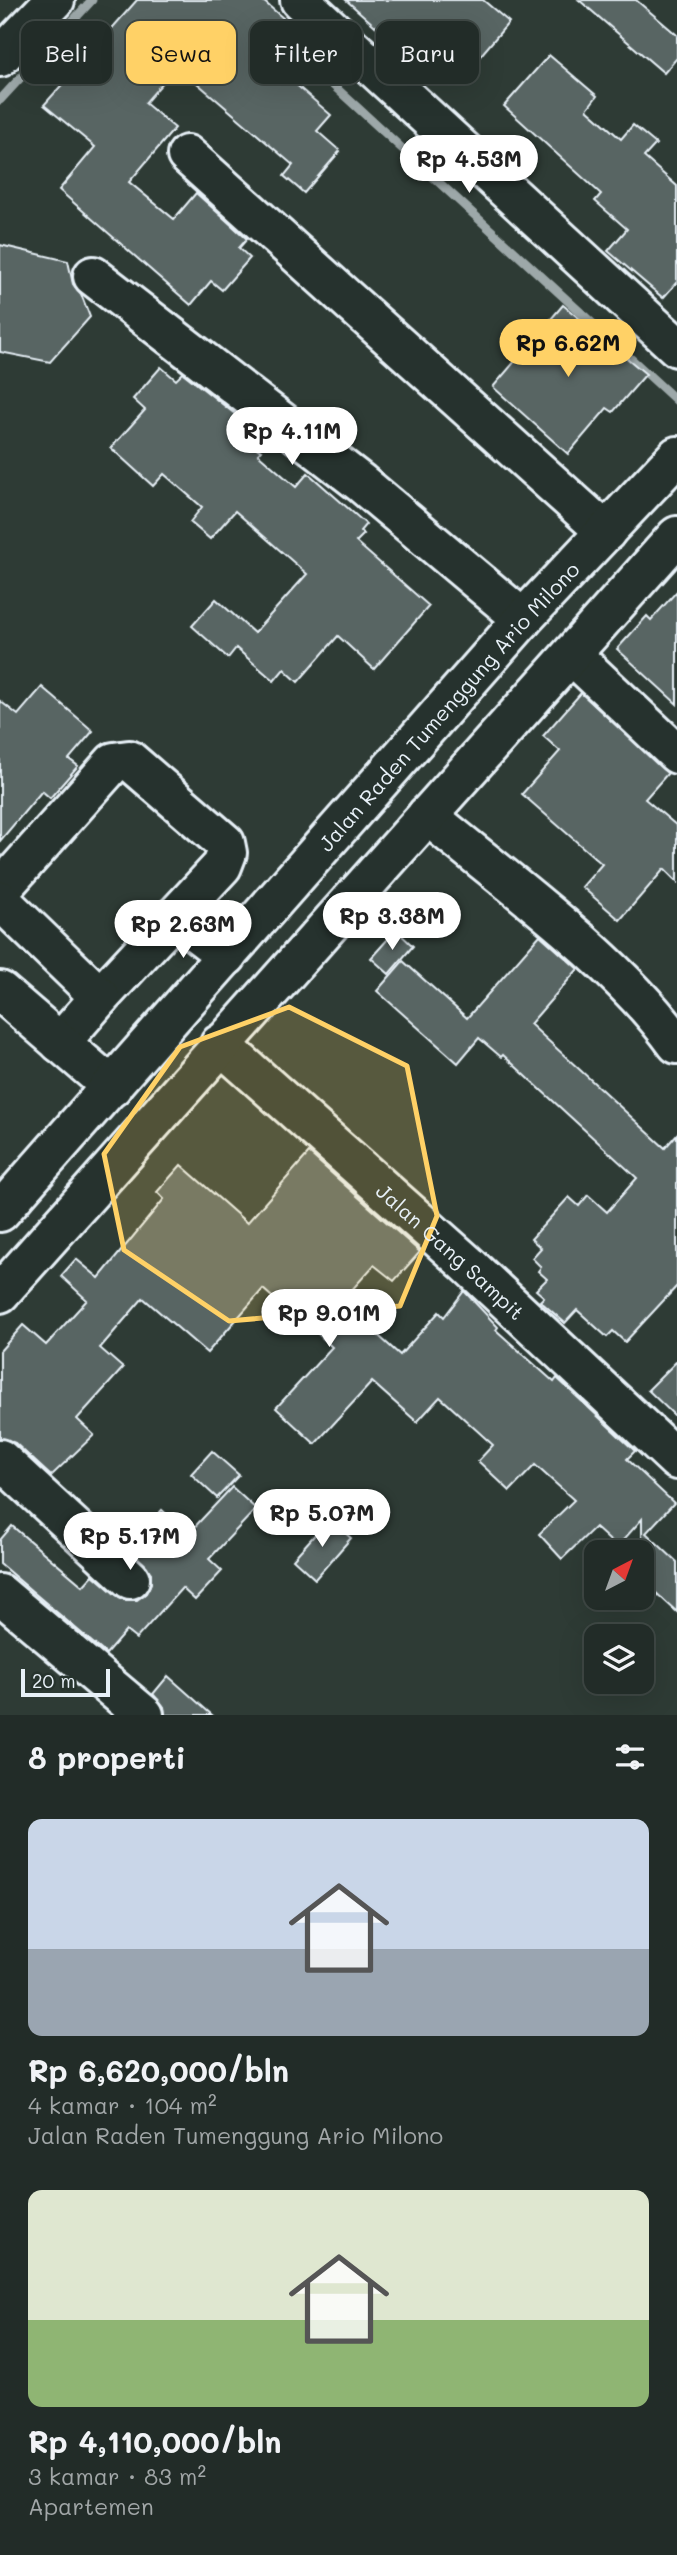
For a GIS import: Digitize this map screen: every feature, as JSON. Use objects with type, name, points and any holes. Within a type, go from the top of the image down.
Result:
[{"type":"main road","points":[[0,57],[55,0]]},
{"type":"main road","points":[[300,0],[677,347]]},
{"type":"main road","points":[[187,155],[606,533]]},
{"type":"main road","points":[[93,276],[361,483],[523,619]]},
{"type":"main road","name":"Jalan Raden Tumenggung Ario Milono","points":[[0,1212],[523,619],[677,456]]},
{"type":"main road","points":[[0,1293],[677,536]]},
{"type":"main road","points":[[572,655],[677,754]]},
{"type":"main road","points":[[0,890],[114,762],[129,761],[225,843],[227,853],[222,866],[60,1043]]},
{"type":"main road","points":[[427,815],[599,960],[638,997],[677,1044]]},
{"type":"main road","points":[[0,900],[100,997]]},
{"type":"main road","points":[[175,916],[227,956]]},
{"type":"main road","points":[[0,991],[111,1087]]},
{"type":"main road","name":"Jalan Gang Sampit","points":[[220,1044],[465,1262],[677,1460]]},
{"type":"main road","points":[[64,1141],[104,1176]]},
{"type":"main road","points":[[0,1459],[130,1579]]},
{"type":"main road","points":[[0,1594],[144,1715]]},
{"type":"highlighted area","points":[[289,1007],[407,1066],[437,1216],[400,1306],[229,1321],[124,1250],[104,1154],[180,1047]]},
{"type":"building","points":[[137,0],[262,0],[286,21],[250,21],[250,84],[295,84],[331,115],[317,131],[340,151],[304,193],[284,176],[293,165],[198,84],[236,84],[236,21],[126,21],[126,84],[161,84],[145,103],[175,128],[129,182],[174,219],[196,193],[247,239],[239,248],[250,258],[222,290],[211,281],[191,305],[59,190],[95,147],[44,105],[63,84],[112,84],[112,28]]},
{"type":"building","points":[[346,0],[483,0],[509,22],[479,57],[479,21],[376,21],[376,27]]},
{"type":"building","points":[[579,0],[636,0],[677,35],[677,58],[664,73]]},
{"type":"building","points":[[549,55],[597,96],[587,109],[621,139],[633,125],[656,144],[644,157],[677,186],[677,282],[663,298],[608,251],[627,229],[595,201],[601,194],[504,106]]},
{"type":"building","points":[[0,245],[68,261],[73,284],[81,294],[90,317],[50,362],[0,352]]},
{"type":"building","points":[[563,305],[646,374],[613,412],[607,408],[568,454],[493,387]]},
{"type":"building","points":[[161,367],[176,380],[183,373],[264,437],[255,447],[261,451],[258,454],[296,487],[308,473],[366,524],[360,531],[364,534],[356,542],[429,606],[374,669],[338,636],[298,682],[284,669],[274,681],[236,648],[228,658],[192,626],[216,599],[254,633],[307,574],[235,511],[210,539],[190,522],[202,507],[164,474],[153,486],[111,448],[145,410],[133,399]]},
{"type":"building","points":[[677,591],[677,704],[617,649],[647,616],[651,620]]},
{"type":"building","points":[[42,687],[93,731],[69,759],[78,766],[50,798],[42,791],[0,841],[0,701],[18,715]]},
{"type":"building","points":[[581,693],[668,773],[645,799],[677,826],[677,882],[664,869],[620,920],[582,887],[602,864],[522,794],[560,751],[543,736]]},
{"type":"building","points":[[396,930],[413,946],[389,974],[371,958]]},
{"type":"building","points":[[540,935],[578,969],[530,1024],[665,1148],[677,1134],[677,1286],[625,1342],[613,1331],[607,1337],[577,1310],[565,1323],[540,1301],[544,1297],[536,1290],[547,1279],[538,1271],[541,1267],[532,1258],[541,1248],[531,1239],[569,1197],[579,1206],[588,1195],[607,1212],[637,1178],[503,1055],[501,1057],[479,1038],[458,1063],[377,991],[403,961],[467,1018]]},
{"type":"building","points":[[309,1153],[420,1252],[394,1281],[374,1265],[341,1302],[400,1355],[439,1312],[444,1317],[464,1291],[498,1327],[496,1330],[554,1382],[557,1378],[635,1451],[627,1459],[674,1503],[646,1533],[653,1540],[642,1540],[642,1519],[623,1540],[609,1540],[595,1527],[562,1559],[539,1534],[574,1500],[535,1465],[510,1491],[478,1461],[493,1445],[440,1397],[417,1422],[372,1382],[315,1444],[276,1408],[332,1347],[293,1310],[290,1313],[263,1289],[207,1353],[143,1298],[100,1348],[123,1368],[77,1419],[94,1435],[51,1476],[15,1443],[0,1438],[0,1351],[23,1325],[46,1345],[87,1300],[61,1276],[76,1259],[99,1278],[164,1199],[157,1192],[181,1165],[247,1223]]},
{"type":"building","points":[[677,1361],[677,1418],[648,1390]]},
{"type":"building","points":[[212,1451],[239,1475],[217,1498],[191,1474]]},
{"type":"building","points":[[232,1487],[256,1509],[209,1559],[222,1571],[195,1600],[182,1588],[136,1639],[126,1631],[106,1654],[0,1564],[0,1540],[12,1526],[83,1586],[93,1575],[116,1595],[126,1600],[137,1600],[146,1593],[151,1583],[151,1573],[128,1547],[162,1510],[188,1534]]},
{"type":"building","points":[[329,1519],[351,1538],[315,1579],[293,1559]]},
{"type":"building","points":[[654,1540],[677,1562],[677,1612],[654,1591]]},
{"type":"building","points":[[168,1676],[212,1715],[165,1715],[164,1707],[153,1694]]},
{"type":"waterway","points":[[0,100],[92,0]]},
{"type":"waterway","points":[[332,84],[677,401]]}]
